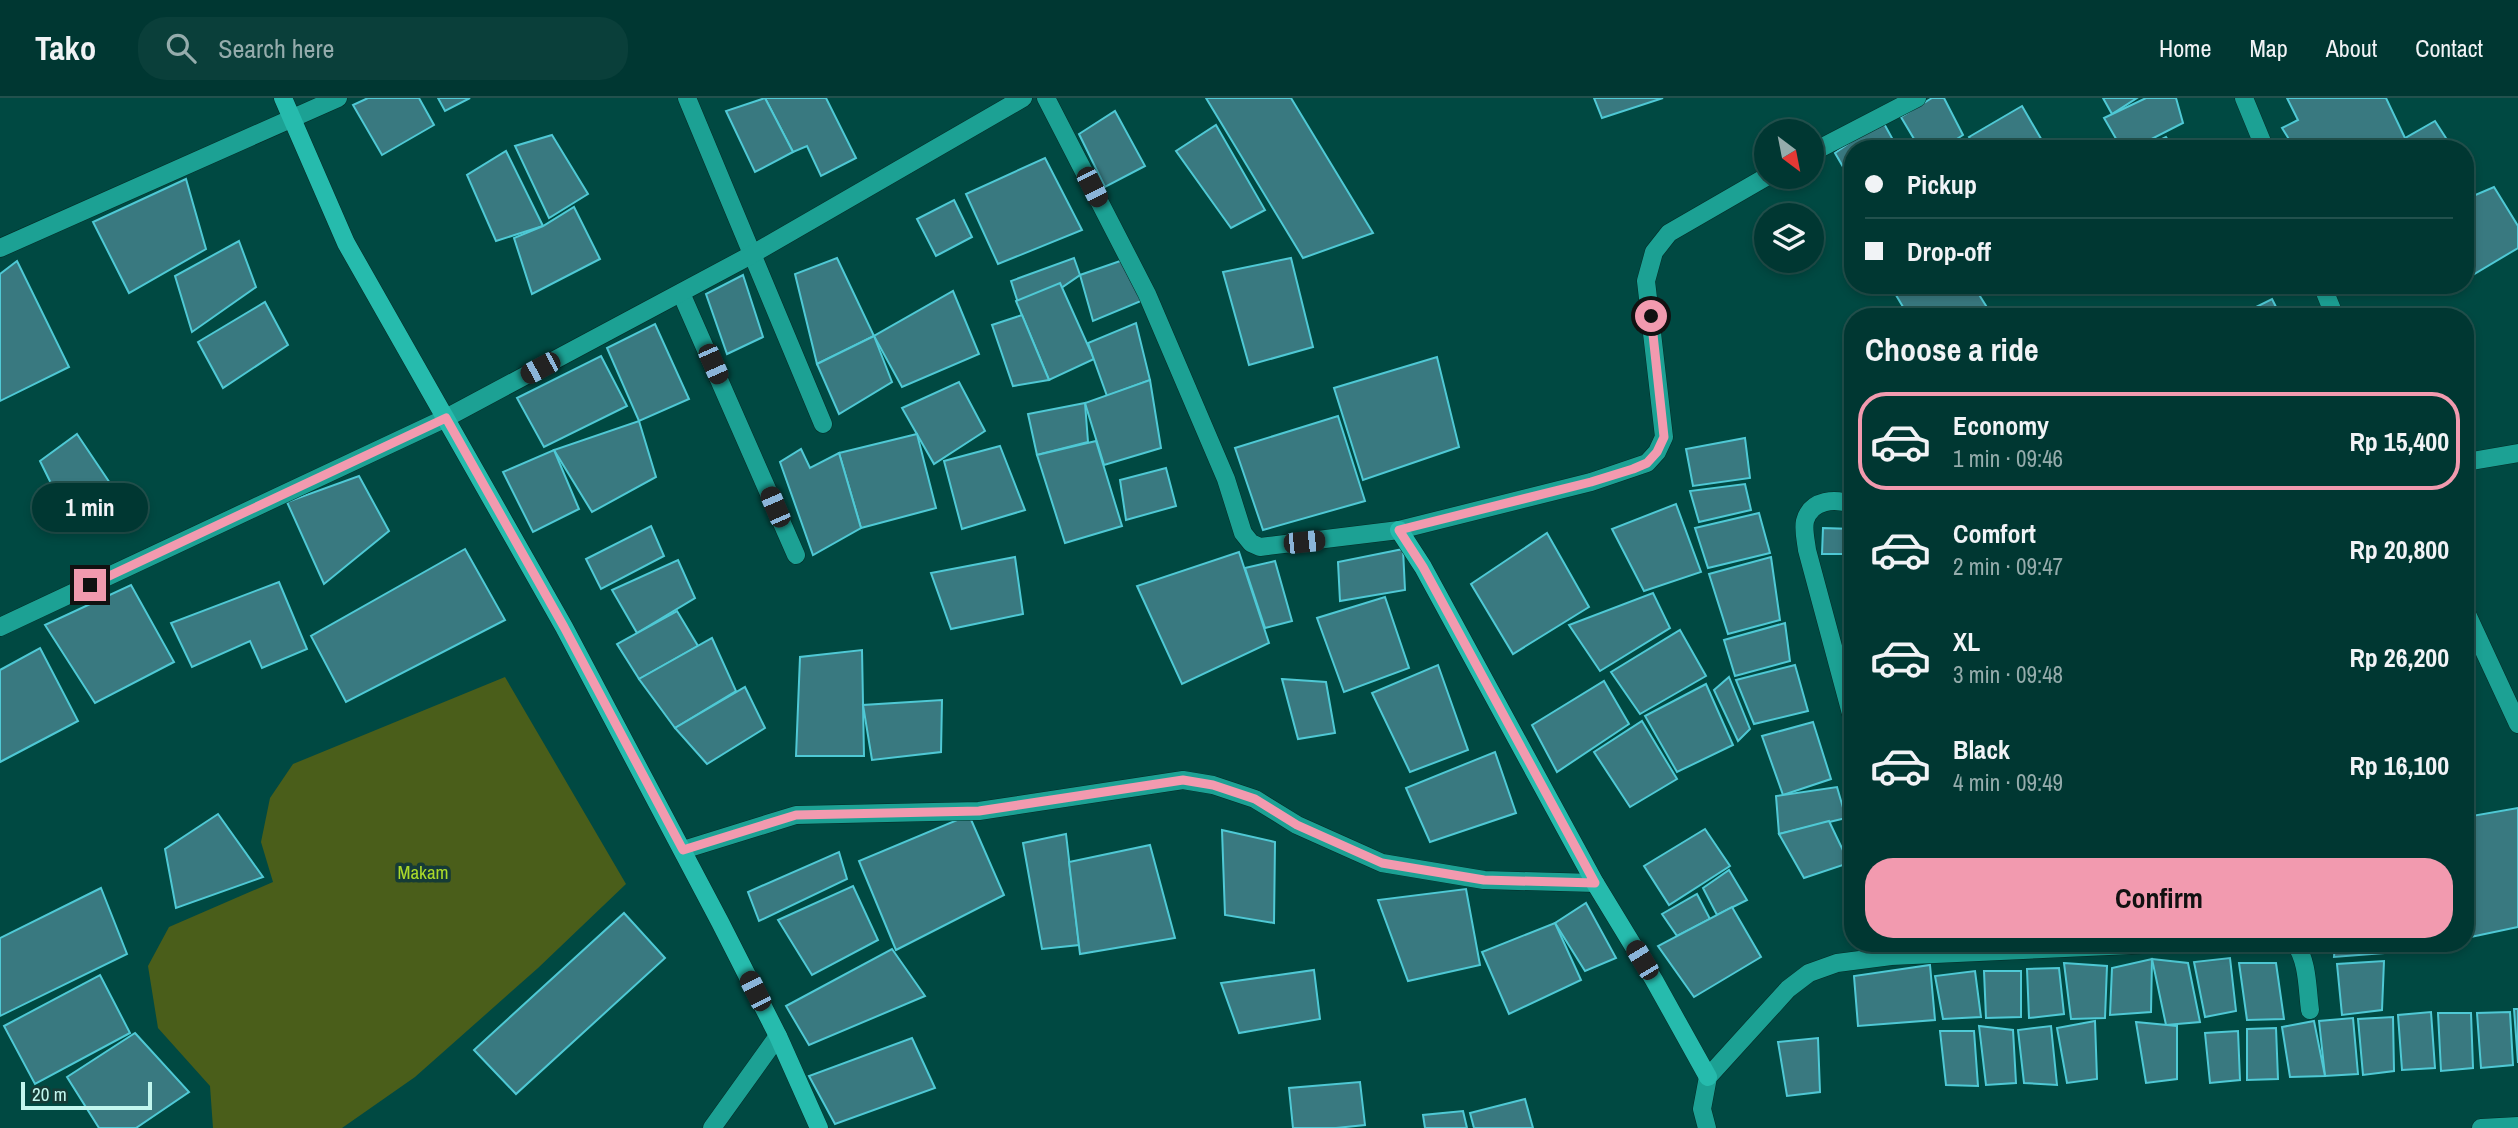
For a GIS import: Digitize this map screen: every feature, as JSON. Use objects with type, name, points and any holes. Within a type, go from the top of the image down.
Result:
[{"type":"main road","points":[[283,98],[346,243],[564,627],[778,1036],[819,1128]]},
{"type":"main road","points":[[1399,530],[1423,567],[1595,883],[1709,1077]]},
{"type":"street","points":[[0,248],[338,98]]},
{"type":"street","points":[[687,98],[823,424]]},
{"type":"street","points":[[0,627],[446,418],[751,255],[1023,98]]},
{"type":"street","points":[[1046,98],[1147,294],[1226,479],[1243,533],[1251,543],[1260,547],[1399,530],[1591,482],[1647,463],[1657,452],[1664,437],[1646,281],[1654,252],[1669,233],[1754,184]]},
{"type":"street","points":[[1824,146],[1917,98]]},
{"type":"street","points":[[2244,98],[2261,140]]},
{"type":"street","points":[[681,293],[796,555]]},
{"type":"street","points":[[2474,461],[2518,453]]},
{"type":"street","points":[[1844,502],[1824,502],[1810,510],[1804,524],[1807,550],[1844,688]]},
{"type":"street","points":[[2474,629],[2518,724]]},
{"type":"street","points":[[683,850],[796,815],[979,811],[1183,780],[1213,785],[1255,799],[1297,825],[1382,863],[1484,880],[1595,883]]},
{"type":"street","points":[[1707,1128],[1702,1109],[1709,1077],[1788,989],[1809,973],[1882,952]]},
{"type":"street","points":[[2299,952],[2304,962],[2310,1010]]},
{"type":"street","points":[[712,1128],[778,1036]]},
{"type":"street","points":[[2481,1128],[2518,1126]]},
{"type":"green space","name":"Makam","points":[[505,677],[626,884],[538,968],[415,1077],[342,1128],[213,1128],[210,1086],[158,1028],[148,966],[169,927],[273,882],[261,842],[270,798],[293,764]]},
{"type":"building","points":[[368,98],[419,98],[434,125],[382,155],[353,105]]},
{"type":"building","points":[[438,98],[470,98],[445,111]]},
{"type":"building","points":[[765,98],[826,98],[856,158],[821,176],[807,146],[793,152]]},
{"type":"building","points":[[765,98],[793,152],[755,172],[726,111]]},
{"type":"building","points":[[1206,98],[1291,98],[1373,233],[1303,258]]},
{"type":"building","points":[[1594,98],[1663,98],[1602,118]]},
{"type":"building","points":[[1932,98],[1944,98],[1963,135],[1955,140],[1915,140],[1901,117]]},
{"type":"building","points":[[2103,98],[2137,98],[2112,114]]},
{"type":"building","points":[[2146,98],[2176,98],[2183,123],[2150,140],[2117,140],[2104,118]]},
{"type":"building","points":[[2287,98],[2386,98],[2405,138],[2435,121],[2447,140],[2289,140],[2282,128],[2298,120]]},
{"type":"building","points":[[2022,106],[2042,140],[1971,140],[1969,137]]},
{"type":"building","points":[[1115,111],[1145,166],[1105,187],[1079,134]]},
{"type":"building","points":[[1882,120],[1893,140],[1854,140]]},
{"type":"building","points":[[1216,125],[1265,210],[1231,228],[1176,151]]},
{"type":"building","points":[[552,135],[588,194],[549,218],[515,146]]},
{"type":"building","points":[[1844,147],[1844,168],[1835,153]]},
{"type":"building","points":[[506,151],[543,226],[496,241],[467,175]]},
{"type":"building","points":[[1045,158],[1082,230],[998,264],[966,194]]},
{"type":"building","points":[[186,179],[206,249],[129,293],[93,222]]},
{"type":"building","points":[[2494,187],[2518,226],[2518,248],[2474,274],[2474,196]]},
{"type":"building","points":[[954,200],[972,237],[936,256],[917,219]]},
{"type":"building","points":[[574,207],[600,259],[532,294],[514,238],[543,226]]},
{"type":"building","points":[[239,241],[256,287],[192,332],[175,276]]},
{"type":"building","points":[[837,258],[874,336],[817,364],[795,274]]},
{"type":"building","points":[[1074,258],[1080,275],[1022,315],[1011,281]]},
{"type":"building","points":[[1291,258],[1313,347],[1249,365],[1223,272]]},
{"type":"building","points":[[1123,260],[1141,301],[1093,321],[1080,275]]},
{"type":"building","points":[[17,261],[69,367],[0,401],[0,274]]},
{"type":"building","points":[[743,275],[763,337],[727,354],[706,294]]},
{"type":"building","points":[[1060,283],[1094,359],[1049,380],[1016,301]]},
{"type":"building","points":[[953,291],[979,354],[902,387],[874,336]]},
{"type":"building","points":[[1895,294],[1979,294],[1987,308],[1904,308]]},
{"type":"building","points":[[2272,299],[2276,308],[2254,308]]},
{"type":"building","points":[[265,302],[288,345],[223,388],[198,342]]},
{"type":"building","points":[[1022,315],[1049,380],[1013,386],[992,325]]},
{"type":"building","points":[[1136,323],[1150,380],[1107,396],[1088,343]]},
{"type":"building","points":[[655,324],[689,399],[639,421],[607,348]]},
{"type":"building","points":[[874,336],[892,382],[839,414],[817,364]]},
{"type":"building","points":[[601,356],[627,406],[544,447],[517,398]]},
{"type":"building","points":[[1437,357],[1459,447],[1363,480],[1334,388]]},
{"type":"building","points":[[1150,380],[1161,448],[1104,465],[1085,403]]},
{"type":"building","points":[[959,382],[985,431],[934,464],[902,408]]},
{"type":"building","points":[[1085,403],[1088,442],[1037,455],[1028,414]]},
{"type":"building","points":[[1338,416],[1365,501],[1263,530],[1235,448]]},
{"type":"building","points":[[639,421],[656,477],[592,512],[554,450]]},
{"type":"building","points":[[77,434],[118,495],[73,528],[40,461]]},
{"type":"building","points":[[917,434],[936,508],[861,528],[839,453]]},
{"type":"building","points":[[1745,438],[1750,478],[1693,486],[1686,449]]},
{"type":"building","points":[[1096,441],[1122,526],[1065,543],[1037,455]]},
{"type":"building","points":[[1000,446],[1025,510],[962,529],[944,461]]},
{"type":"building","points":[[801,449],[810,468],[839,453],[861,528],[813,555],[780,462]]},
{"type":"building","points":[[554,450],[579,509],[533,532],[503,472]]},
{"type":"building","points":[[1166,468],[1176,506],[1126,520],[1120,480]]},
{"type":"building","points":[[359,476],[389,531],[324,584],[287,502]]},
{"type":"building","points":[[1745,484],[1751,510],[1699,522],[1690,491]]},
{"type":"building","points":[[1676,504],[1701,572],[1644,591],[1612,529]]},
{"type":"building","points":[[1759,513],[1770,553],[1708,568],[1695,528]]},
{"type":"building","points":[[651,526],[664,556],[601,589],[586,559]]},
{"type":"building","points":[[1823,528],[1844,529],[1844,554],[1822,554]]},
{"type":"building","points":[[1547,533],[1589,607],[1513,654],[1471,584]]},
{"type":"building","points":[[465,549],[505,620],[346,702],[311,636]]},
{"type":"building","points":[[1403,549],[1405,590],[1340,601],[1338,562]]},
{"type":"building","points":[[1239,552],[1269,643],[1182,684],[1137,586]]},
{"type":"building","points":[[1015,557],[1023,614],[951,629],[931,573]]},
{"type":"building","points":[[1771,557],[1780,620],[1728,634],[1709,574]]},
{"type":"building","points":[[678,560],[695,598],[637,633],[612,590]]},
{"type":"building","points":[[1275,561],[1292,621],[1265,628],[1245,568]]},
{"type":"building","points":[[279,582],[307,649],[262,668],[250,641],[192,667],[171,623]]},
{"type":"building","points":[[131,585],[174,662],[95,703],[45,625]]},
{"type":"building","points":[[1653,593],[1670,628],[1600,671],[1569,625]]},
{"type":"building","points":[[1385,597],[1409,668],[1344,692],[1317,618]]},
{"type":"building","points":[[677,611],[698,646],[639,679],[617,644]]},
{"type":"building","points":[[1785,623],[1790,661],[1735,676],[1724,640]]},
{"type":"building","points":[[1680,630],[1706,676],[1640,714],[1611,672]]},
{"type":"building","points":[[712,638],[736,691],[675,728],[639,679]]},
{"type":"building","points":[[40,648],[78,721],[0,762],[0,670]]},
{"type":"building","points":[[862,650],[864,756],[796,756],[800,657]]},
{"type":"building","points":[[1438,665],[1468,750],[1410,772],[1372,693]]},
{"type":"building","points":[[1795,665],[1808,711],[1754,724],[1736,680]]},
{"type":"building","points":[[1729,677],[1750,729],[1738,741],[1714,690]]},
{"type":"building","points":[[1282,679],[1326,682],[1335,733],[1298,739]]},
{"type":"building","points":[[1604,681],[1629,724],[1557,772],[1532,725]]},
{"type":"building","points":[[1706,684],[1733,745],[1677,772],[1645,716]]},
{"type":"building","points":[[745,687],[765,728],[707,764],[675,728]]},
{"type":"building","points":[[942,700],[941,752],[872,760],[863,705]]},
{"type":"building","points":[[1642,721],[1677,779],[1630,807],[1594,752]]},
{"type":"building","points":[[1813,722],[1831,779],[1783,795],[1762,736]]},
{"type":"building","points":[[1495,752],[1516,813],[1430,842],[1406,788]]},
{"type":"building","points":[[1837,787],[1844,818],[1779,834],[1776,796]]},
{"type":"building","points":[[2518,808],[2518,927],[2474,936],[2474,816]]},
{"type":"building","points":[[218,814],[263,877],[176,908],[165,849]]},
{"type":"building","points":[[969,815],[1004,895],[896,950],[859,861]]},
{"type":"building","points":[[1829,821],[1844,852],[1844,865],[1804,878],[1779,834]]},
{"type":"building","points":[[1705,829],[1730,866],[1669,905],[1644,866]]},
{"type":"building","points":[[1222,830],[1275,842],[1274,923],[1225,915]]},
{"type":"building","points":[[1066,834],[1079,945],[1042,949],[1023,843]]},
{"type":"building","points":[[1150,845],[1175,938],[1080,954],[1069,862]]},
{"type":"building","points":[[839,852],[847,879],[759,921],[748,892]]},
{"type":"building","points":[[1729,870],[1747,900],[1717,915],[1703,888]]},
{"type":"building","points":[[853,886],[878,940],[812,975],[778,920]]},
{"type":"building","points":[[101,888],[127,954],[0,1016],[0,938]]},
{"type":"building","points":[[1466,889],[1480,965],[1408,981],[1378,900]]},
{"type":"building","points":[[1697,894],[1710,919],[1677,936],[1662,914]]},
{"type":"building","points":[[1586,903],[1616,958],[1585,971],[1555,923]]},
{"type":"building","points":[[1732,907],[1761,957],[1694,997],[1658,946]]},
{"type":"building","points":[[624,913],[665,958],[516,1094],[474,1050]]},
{"type":"building","points":[[1555,923],[1581,980],[1509,1014],[1482,952]]},
{"type":"building","points":[[892,949],[925,996],[809,1045],[786,1006]]},
{"type":"building","points":[[2334,952],[2384,952],[2384,953],[2334,957]]},
{"type":"building","points":[[2230,958],[2236,1011],[2205,1017],[2194,962]]},
{"type":"building","points":[[2152,959],[2188,963],[2200,1022],[2166,1025]]},
{"type":"building","points":[[2152,959],[2151,1012],[2110,1015],[2112,968]]},
{"type":"building","points":[[2384,961],[2382,1010],[2342,1015],[2337,964]]},
{"type":"building","points":[[2064,963],[2107,966],[2105,1018],[2071,1019]]},
{"type":"building","points":[[2239,963],[2276,963],[2284,1019],[2247,1020]]},
{"type":"building","points":[[1930,965],[1935,1020],[1858,1026],[1854,976]]},
{"type":"building","points":[[2059,968],[2064,1014],[2029,1018],[2027,969]]},
{"type":"building","points":[[1314,970],[1320,1019],[1239,1033],[1221,983]]},
{"type":"building","points":[[1975,971],[1981,1017],[1943,1019],[1935,976]]},
{"type":"building","points":[[1984,971],[2021,971],[2021,1017],[1986,1018]]},
{"type":"building","points":[[100,975],[130,1033],[35,1084],[4,1026]]},
{"type":"building","points":[[2514,1009],[2518,1009],[2518,1063]]},
{"type":"building","points":[[2431,1012],[2435,1068],[2402,1070],[2398,1015]]},
{"type":"building","points":[[2510,1012],[2513,1065],[2481,1068],[2477,1013]]},
{"type":"building","points":[[2438,1013],[2471,1013],[2473,1068],[2441,1071]]},
{"type":"building","points":[[2393,1017],[2394,1071],[2363,1075],[2358,1019]]},
{"type":"building","points":[[2353,1018],[2358,1074],[2325,1076],[2319,1021]]},
{"type":"building","points":[[2095,1021],[2097,1079],[2067,1083],[2057,1028]]},
{"type":"building","points":[[2314,1021],[2325,1076],[2290,1077],[2282,1027]]},
{"type":"building","points":[[2136,1022],[2177,1026],[2177,1079],[2146,1083]]},
{"type":"building","points":[[1979,1026],[2013,1030],[2016,1083],[1986,1085]]},
{"type":"building","points":[[2051,1026],[2057,1085],[2024,1083],[2018,1030]]},
{"type":"building","points":[[2276,1028],[2278,1079],[2247,1080],[2247,1029]]},
{"type":"building","points":[[1940,1031],[1974,1031],[1978,1086],[1946,1085]]},
{"type":"building","points":[[2238,1031],[2240,1080],[2210,1083],[2205,1033]]},
{"type":"building","points":[[135,1033],[189,1092],[136,1128],[99,1128],[67,1077]]},
{"type":"building","points":[[912,1038],[935,1088],[835,1124],[809,1076]]},
{"type":"building","points":[[1818,1038],[1820,1092],[1787,1096],[1778,1042]]},
{"type":"building","points":[[1360,1082],[1365,1125],[1293,1128],[1289,1088]]},
{"type":"building","points":[[1525,1099],[1533,1128],[1474,1128],[1470,1113]]},
{"type":"building","points":[[1463,1111],[1467,1128],[1425,1128],[1423,1115]]},
{"type":"route","points":[[90,585],[446,418],[564,627],[683,850],[796,815],[979,811],[1183,780],[1213,785],[1255,799],[1297,825],[1382,863],[1484,880],[1595,883],[1423,567],[1399,530],[1591,482],[1647,463],[1657,452],[1664,437],[1651,316]]}]
